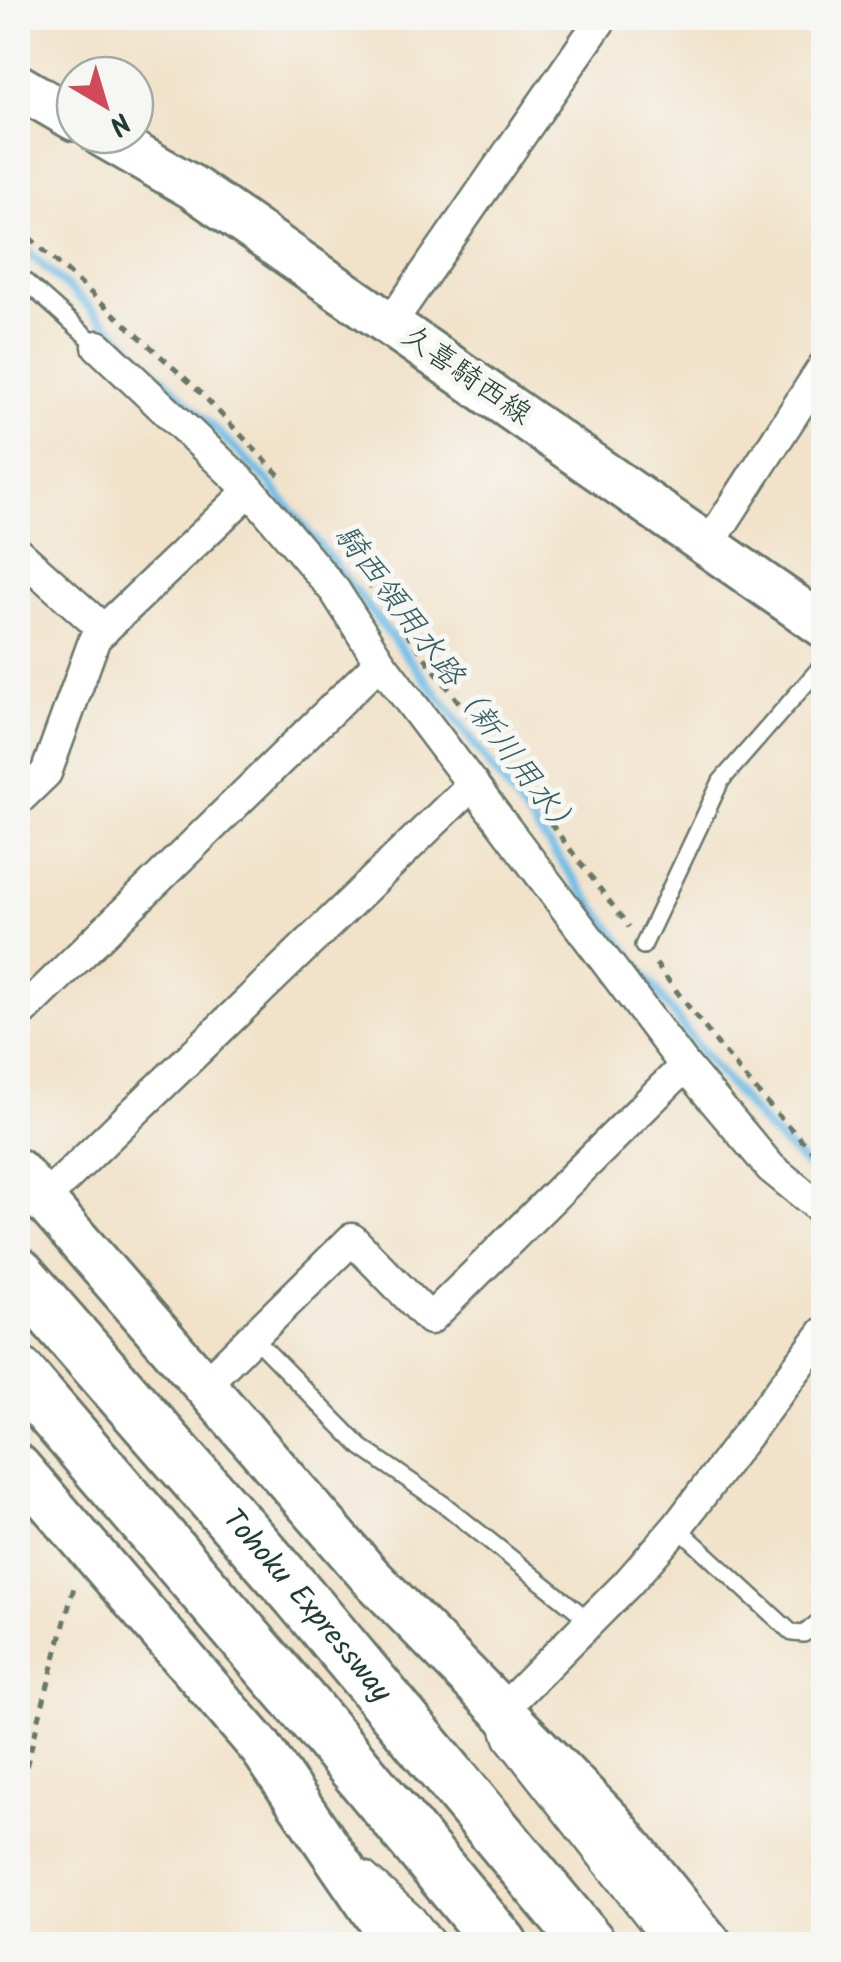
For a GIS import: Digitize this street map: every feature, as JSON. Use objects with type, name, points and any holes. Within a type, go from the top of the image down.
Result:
[{"type":"highway","name":"Tohoku Expressway","points":[[18,1274],[300,1596],[589,1944]]},
{"type":"highway","points":[[18,1373],[283,1682],[500,1944]]},
{"type":"street","points":[[390,324],[602,18]]},
{"type":"street","points":[[18,86],[55,107]]},
{"type":"street","name":"久喜騎西線","points":[[137,155],[192,187],[824,626]]},
{"type":"street","points":[[98,346],[250,490],[336,591],[380,662],[685,1066],[771,1168],[824,1212]]},
{"type":"street","points":[[709,544],[824,366]]},
{"type":"street","points":[[18,800],[46,773],[95,638],[250,490]]},
{"type":"street","points":[[18,553],[104,630]]},
{"type":"street","points":[[18,1016],[380,662]]},
{"type":"street","points":[[472,784],[30,1185],[370,1576],[610,1822],[710,1944]]},
{"type":"street","points":[[203,1386],[352,1239],[430,1319],[685,1066]]},
{"type":"street","points":[[501,1711],[677,1528],[824,1332]]},
{"type":"street","points":[[18,1466],[261,1748],[394,1944]]},
{"type":"street","points":[[501,1711],[510,1738],[672,1944]]},
{"type":"street","points":[[328,1845],[411,1920],[430,1944]]},
{"type":"lane","points":[[18,274],[98,346]]},
{"type":"lane","points":[[643,946],[721,781],[824,663]]},
{"type":"lane","points":[[253,1337],[361,1446],[446,1506],[590,1622]]},
{"type":"lane","points":[[677,1528],[792,1633],[804,1634],[824,1617]]},
{"type":"path","points":[[18,1797],[81,1564],[92,1550]]},
{"type":"waterway","name":"騎西領用水路（新川用水）","points":[[18,243],[267,480],[448,708],[703,1054],[767,1128],[824,1182]]}]
